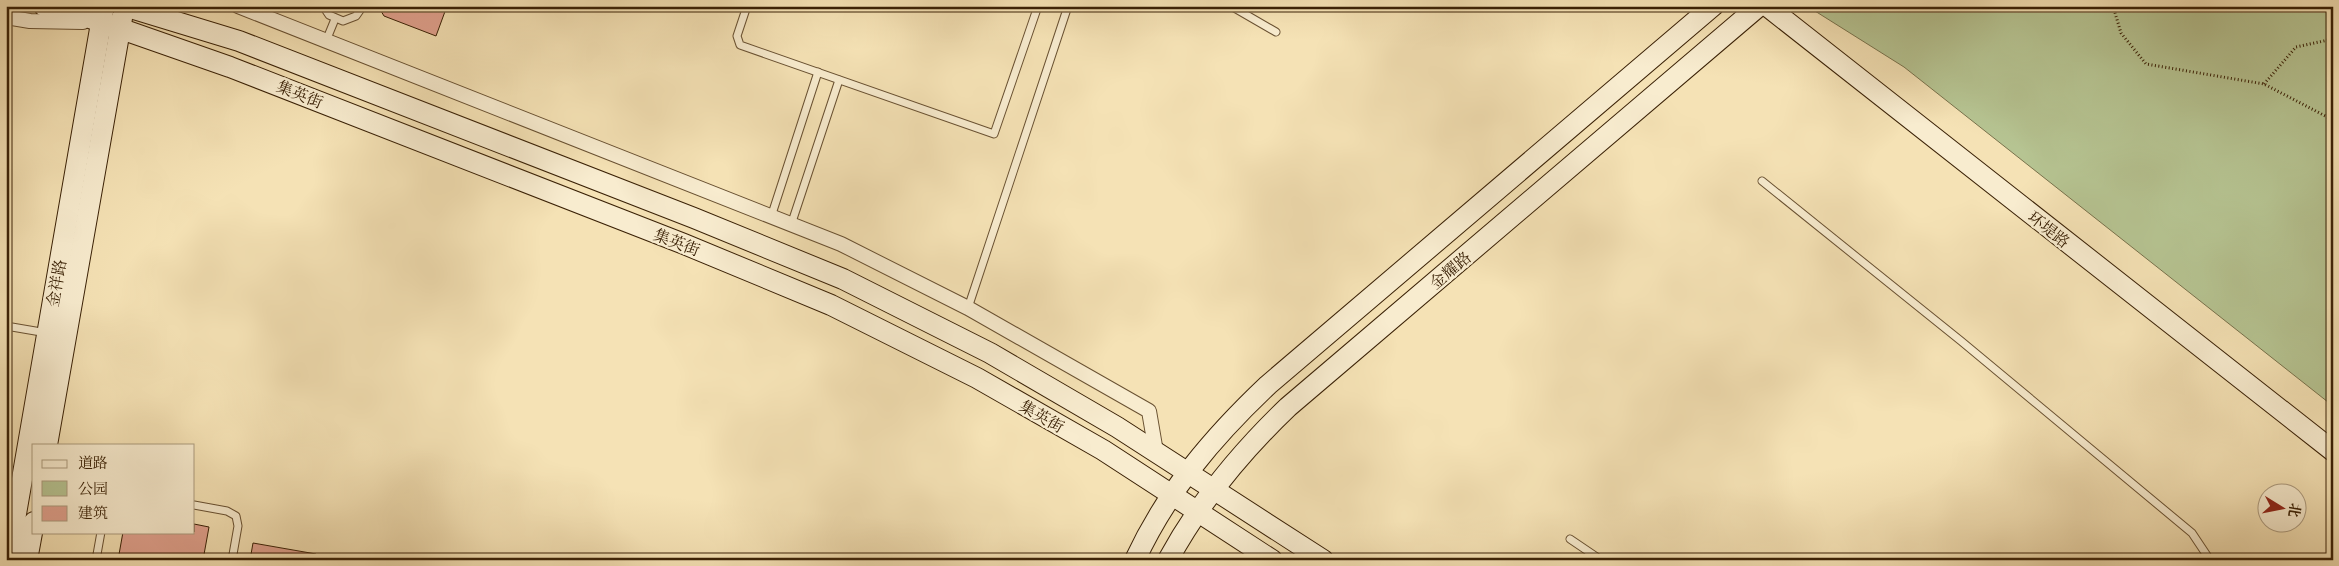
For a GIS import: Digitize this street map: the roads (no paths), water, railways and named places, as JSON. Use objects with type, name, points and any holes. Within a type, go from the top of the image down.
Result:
[{"type":"street","name":"集英街","points":[[44,6],[108,19],[684,244],[831,305],[977,378],[1103,450],[1272,560]]},
{"type":"street","name":"集英街","points":[[124,6],[240,41],[694,218],[842,279],[990,353],[1117,426],[1323,560]]},
{"type":"street","name":"金祥路","points":[[8,560],[47,333],[108,19],[124,6]]},
{"type":"street","points":[[238,6],[770,218],[841,244],[968,308],[1149,411],[1156,452]]},
{"type":"street","name":"金耀路","points":[[1134,560],[1171,494],[1187,472],[1221,430],[1268,385],[1713,6]]},
{"type":"street","name":"金耀路","points":[[1168,560],[1213,488],[1244,451],[1288,408],[1759,6]]},
{"type":"street","name":"环堤路","points":[[1767,6],[2333,451]]},
{"type":"street","points":[[6,17],[30,21],[108,19]]},
{"type":"street","name":"金祥路","points":[[47,444],[108,19]]},
{"type":"street","points":[[27,560],[32,533]]},
{"type":"lane","points":[[323,6],[329,15],[335,19],[350,19],[356,16],[363,6]]},
{"type":"lane","points":[[747,6],[737,36],[740,45],[994,134],[1038,6]]},
{"type":"lane","points":[[968,308],[1068,6]]},
{"type":"lane","points":[[1231,6],[1276,32]]},
{"type":"lane","points":[[326,41],[335,19]]},
{"type":"lane","points":[[770,218],[818,72]]},
{"type":"lane","points":[[791,225],[840,80]]},
{"type":"lane","points":[[1762,181],[1961,341],[2192,533],[2210,560]]},
{"type":"lane","points":[[6,326],[47,333]]},
{"type":"lane","points":[[195,505],[227,511],[236,516],[238,526],[232,560]]},
{"type":"lane","points":[[96,560],[101,534]]},
{"type":"lane","points":[[1570,539],[1601,560]]}]
